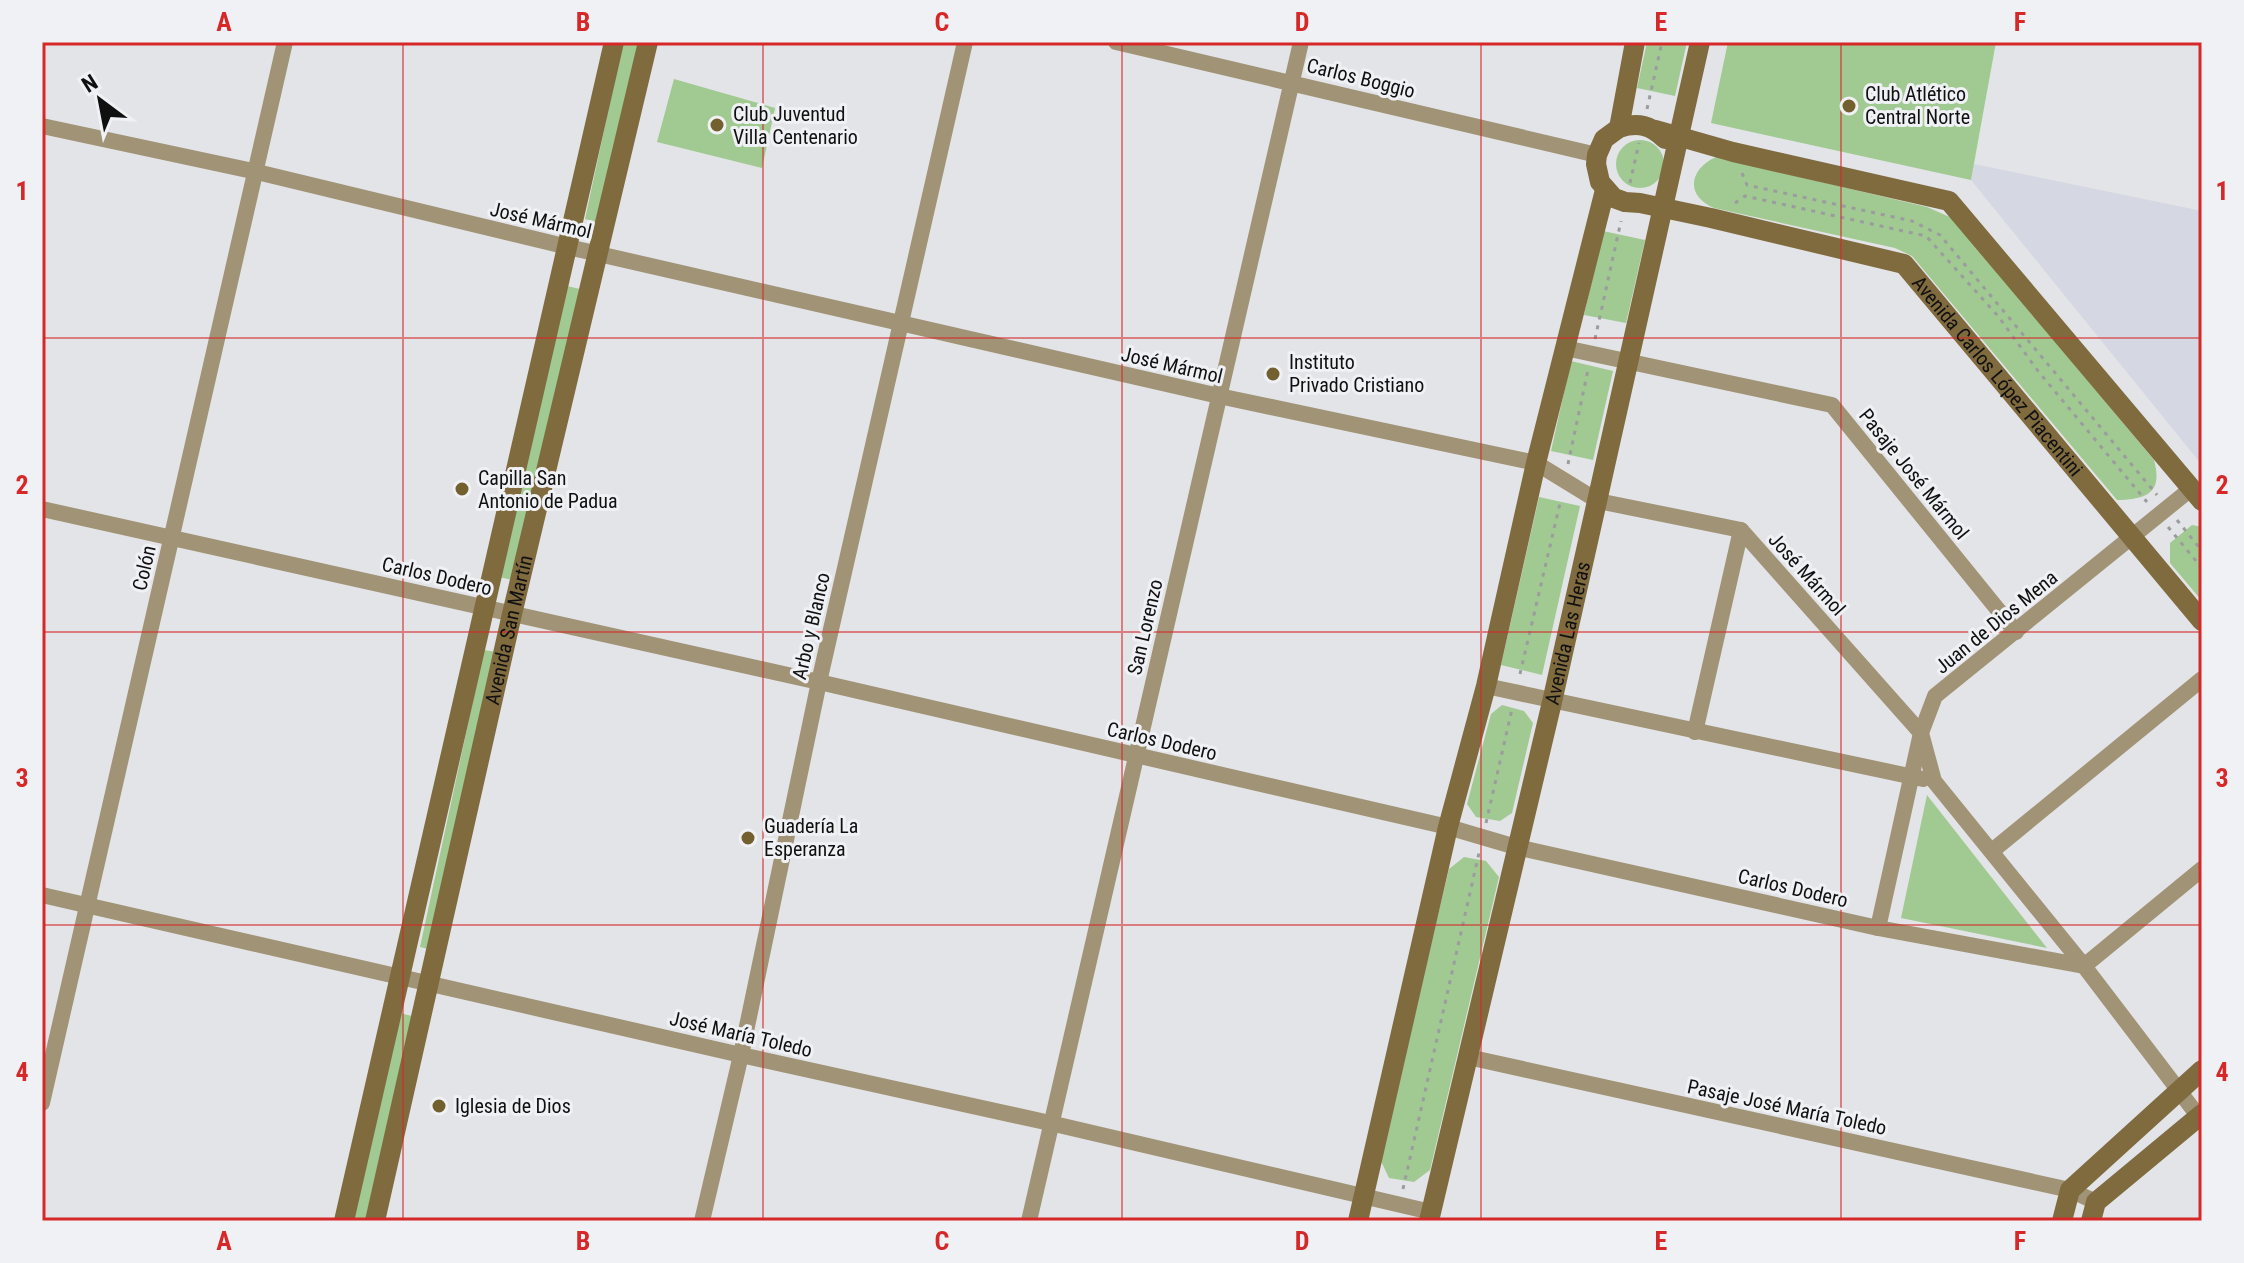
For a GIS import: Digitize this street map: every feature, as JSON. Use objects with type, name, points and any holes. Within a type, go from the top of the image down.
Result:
[{"type":"main road","name":"Avenida San Martín","points":[[344,1221],[614,42]]},
{"type":"main road","name":"Avenida San Martín","points":[[375,1221],[512,614],[648,42]]},
{"type":"main road","points":[[1619,128],[1635,42]]},
{"type":"main road","name":"Avenida Las Heras","points":[[1430,1217],[1552,702],[1700,42]]},
{"type":"main road","points":[[1358,1221],[1448,827],[1486,686],[1565,348],[1604,139],[1619,128],[1649,128],[1733,152],[1949,201],[2197,495]]},
{"type":"main road","points":[[1649,128],[1669,143],[1675,160]]},
{"type":"main road","name":"Avenida Carlos López Piacentini","points":[[1600,173],[1633,203],[1904,264],[2202,621]]},
{"type":"main road","points":[[1633,203],[1658,197],[1670,183]]},
{"type":"main road","points":[[2062,1221],[2070,1190],[2202,1070]]},
{"type":"main road","points":[[2094,1212],[2201,1117]]},
{"type":"street","name":"Colón","points":[[42,1103],[285,42]]},
{"type":"street","name":"Arbo y Blanco","points":[[702,1221],[741,1055],[819,682],[965,42]]},
{"type":"street","name":"Carlos Boggio","points":[[1116,42],[1292,82],[1600,173]]},
{"type":"street","name":"San Lorenzo","points":[[1029,1221],[1301,42]]},
{"type":"street","name":"José Mármol","points":[[42,126],[257,172],[599,255],[1219,396],[1536,463],[1598,501],[1741,530],[1921,733],[1934,781],[2084,966]]},
{"type":"street","name":"Pasaje José Mármol","points":[[1565,348],[1832,405],[2016,632]]},
{"type":"street","name":"Juan de Dios Mena","points":[[1878,928],[1921,733],[1935,696],[2168,508],[2197,495]]},
{"type":"street","name":"Carlos Dodero","points":[[42,509],[819,682],[1448,827],[1516,847],[1878,928],[2084,966]]},
{"type":"street","points":[[1695,732],[1741,530]]},
{"type":"street","points":[[1992,851],[2202,679]]},
{"type":"street","points":[[1486,686],[1934,781]]},
{"type":"street","points":[[2201,1117],[2084,966],[2202,869]]},
{"type":"street","name":"José María Toledo","points":[[42,895],[1363,1195],[1430,1217]]},
{"type":"street","name":"Pasaje José María Toledo","points":[[1468,1057],[2070,1190],[2094,1212]]},
{"type":"path","points":[[1400,1205],[1592,353],[1633,203],[1649,128],[1662,42]]},
{"type":"path","points":[[1733,152],[1747,185],[1912,221],[1940,235],[2202,551]]},
{"type":"shaded area","points":[[1974,164],[2202,211],[2202,465],[1971,180]]},
{"type":"green space","points":[[623,42],[638,42],[600,223],[585,219]]},
{"type":"green space","points":[[1647,42],[1687,42],[1675,96],[1637,88]]},
{"type":"green space","name":"Club Atlético Central Norte","points":[[1728,42],[1996,42],[1971,180],[1711,123]]},
{"type":"green space","name":"Club Juventud Villa Centenario","points":[[674,79],[775,108],[762,168],[657,142]]},
{"type":"green space","points":[[1640,140],[1649,141],[1657,147],[1663,155],[1663,173],[1657,181],[1649,187],[1640,188],[1631,187],[1623,181],[1617,173],[1616,164],[1617,155],[1623,147],[1631,141]]},
{"type":"green space","points":[[1716,157],[1927,207],[1952,218],[2154,460],[2154,487],[2144,496],[2117,500],[1912,256],[1895,248],[1714,208],[1705,203],[1698,197],[1694,182],[1700,168]]},
{"type":"green space","points":[[1603,231],[1645,240],[1626,323],[1584,315]]},
{"type":"green space","points":[[567,286],[580,289],[512,580],[499,577]]},
{"type":"green space","points":[[1571,361],[1613,371],[1593,460],[1551,451]]},
{"type":"green space","points":[[1539,497],[1580,506],[1542,675],[1501,665]]},
{"type":"green space","points":[[2192,525],[2202,527],[2202,601],[2170,563],[2170,543]]},
{"type":"green space","points":[[484,650],[496,652],[432,950],[420,947]]},
{"type":"green space","points":[[1502,705],[1524,711],[1533,723],[1512,813],[1500,821],[1476,817],[1467,804],[1491,714]]},
{"type":"green space","points":[[1927,795],[2047,948],[1901,918]]},
{"type":"green space","points":[[1464,857],[1486,861],[1499,877],[1430,1170],[1414,1182],[1389,1178],[1380,1159],[1449,869]]},
{"type":"green space","points":[[400,1013],[412,1016],[365,1221],[353,1221]]},
{"type":"place","name":"Club Atlético Central Norte","points":[[1849,106]]},
{"type":"place","name":"Club Juventud Villa Centenario","points":[[717,125]]},
{"type":"place","name":"Instituto Privado Cristiano","points":[[1273,374]]},
{"type":"place","name":"Capilla San Antonio de Padua","points":[[462,489]]},
{"type":"place","name":"Guadería La Esperanza","points":[[748,838]]},
{"type":"place","name":"Iglesia de Dios","points":[[439,1106]]}]
